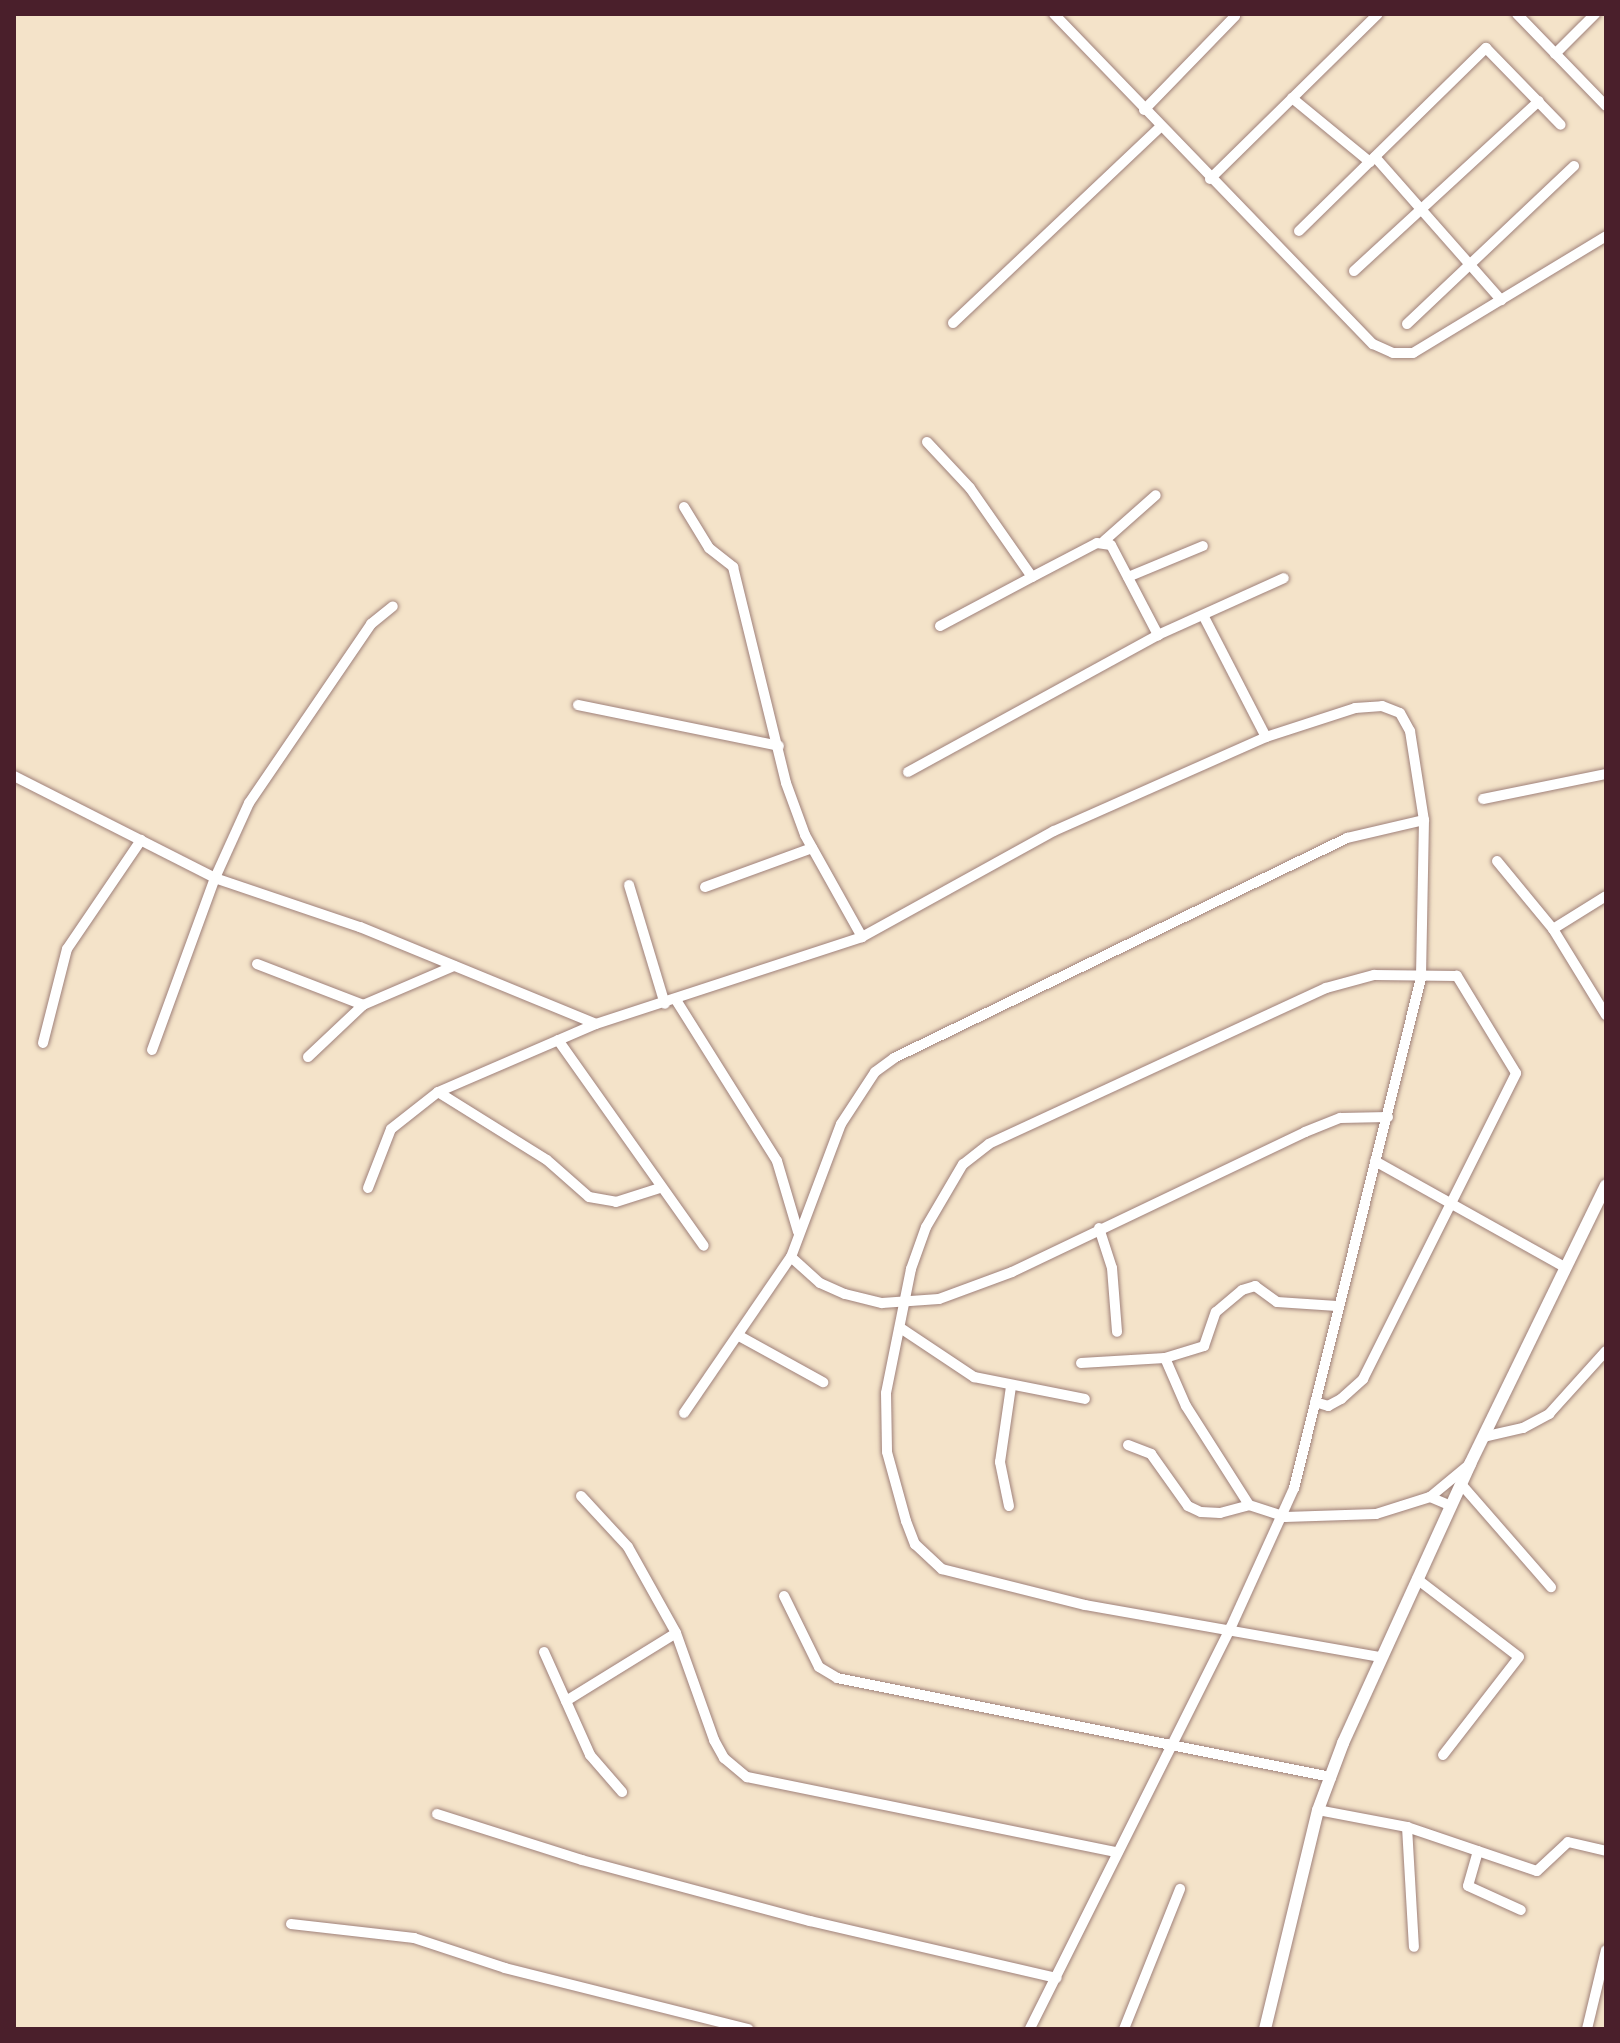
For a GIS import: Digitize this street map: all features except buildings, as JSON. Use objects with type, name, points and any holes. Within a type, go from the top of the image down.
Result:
[{"type":"street","points":[[1054,14],[1210,179],[1373,344],[1393,353],[1413,353],[1606,236]]},
{"type":"street","points":[[1210,179],[1378,14]]},
{"type":"street","points":[[1517,14],[1606,106]]},
{"type":"street","points":[[1555,54],[1595,14]]},
{"type":"street","points":[[1144,110],[1235,16]]},
{"type":"street","points":[[1299,231],[1486,48],[1561,125]]},
{"type":"street","points":[[1292,98],[1373,160],[1422,209],[1501,300]]},
{"type":"street","points":[[1354,271],[1539,101]]},
{"type":"street","points":[[953,323],[1160,127]]},
{"type":"street","points":[[1407,324],[1574,166]]},
{"type":"street","points":[[927,442],[970,488],[1032,577]]},
{"type":"street","points":[[940,626],[1104,541],[1156,495]]},
{"type":"street","points":[[684,507],[709,548],[733,567],[786,783],[812,848],[862,937]]},
{"type":"street","points":[[1104,541],[1128,577],[1158,635]]},
{"type":"street","points":[[1128,577],[1203,546]]},
{"type":"street","points":[[908,772],[1158,635],[1204,617],[1284,578]]},
{"type":"street","points":[[152,1050],[215,878],[249,803],[371,624],[393,606]]},
{"type":"street","points":[[1204,617],[1266,737]]},
{"type":"street","points":[[578,705],[779,746]]},
{"type":"street","points":[[368,1188],[391,1129],[438,1092],[596,1024],[671,1002],[862,937],[1054,831],[1266,737],[1355,708],[1382,706],[1400,713],[1410,731],[1424,820],[1421,978],[1285,1517],[1030,2029]]},
{"type":"street","points":[[1483,799],[1606,774]]},
{"type":"street","points":[[14,776],[215,878],[454,966],[596,1024]]},
{"type":"street","points":[[684,1413],[741,1337],[791,1257],[856,1094],[894,1058],[1347,838],[1424,820]]},
{"type":"street","points":[[43,1043],[67,949],[141,840]]},
{"type":"street","points":[[705,887],[812,848]]},
{"type":"street","points":[[1497,861],[1553,929],[1606,1015]]},
{"type":"street","points":[[629,885],[671,1002],[777,1161],[798,1234]]},
{"type":"street","points":[[1553,929],[1606,896]]},
{"type":"street","points":[[257,964],[363,1005]]},
{"type":"street","points":[[308,1057],[363,1005],[454,966]]},
{"type":"street","points":[[1315,1402],[1328,1406],[1363,1379],[1450,1199],[1516,1073],[1457,976],[1421,978],[1374,975],[1326,988],[989,1144],[963,1164],[943,1193],[916,1255],[886,1393],[887,1452],[906,1521],[926,1557],[942,1569],[1085,1605],[1231,1627],[1381,1657]]},
{"type":"street","points":[[558,1040],[704,1246]]},
{"type":"street","points":[[438,1092],[547,1160],[589,1197],[616,1202],[660,1188]]},
{"type":"street","points":[[791,1257],[820,1283],[845,1294],[905,1304],[979,1286],[1340,1118],[1388,1117]]},
{"type":"street","points":[[1375,1161],[1450,1199],[1565,1267]]},
{"type":"street","points":[[1265,2029],[1318,1810],[1331,1777],[1381,1657],[1470,1464],[1606,1185]]},
{"type":"street","points":[[1099,1228],[1112,1268],[1117,1332]]},
{"type":"street","points":[[1081,1363],[1165,1358],[1204,1346],[1216,1312],[1242,1290],[1255,1286],[1277,1302],[1337,1306]]},
{"type":"street","points":[[902,1329],[974,1377],[1011,1387],[1085,1399]]},
{"type":"street","points":[[741,1337],[823,1382]]},
{"type":"street","points":[[1483,1437],[1523,1428],[1549,1414],[1606,1351]]},
{"type":"street","points":[[1165,1358],[1186,1406],[1249,1505]]},
{"type":"street","points":[[1009,1506],[1000,1462],[1011,1387]]},
{"type":"street","points":[[1128,1445],[1151,1454],[1188,1506],[1220,1513],[1249,1505],[1285,1517],[1376,1514],[1430,1497],[1470,1464]]},
{"type":"street","points":[[1461,1484],[1551,1587]]},
{"type":"street","points":[[581,1496],[628,1547],[676,1633],[714,1740],[724,1758],[747,1777],[1117,1852]]},
{"type":"street","points":[[1430,1497],[1451,1506]]},
{"type":"street","points":[[1417,1579],[1519,1657],[1443,1755]]},
{"type":"street","points":[[784,1596],[819,1667],[837,1678],[1331,1777]]},
{"type":"street","points":[[566,1701],[676,1633]]},
{"type":"street","points":[[544,1652],[594,1761],[622,1792]]},
{"type":"street","points":[[1318,1810],[1407,1827],[1537,1871],[1568,1842],[1606,1851]]},
{"type":"street","points":[[437,1814],[582,1860],[810,1921],[1056,1978]]},
{"type":"street","points":[[1407,1827],[1414,1947]]},
{"type":"street","points":[[1478,1851],[1467,1884],[1471,1890],[1521,1910]]},
{"type":"street","points":[[1124,2029],[1180,1889]]},
{"type":"street","points":[[291,1924],[414,1938],[505,1968],[748,2029]]},
{"type":"street","points":[[1587,2029],[1606,1950]]}]
